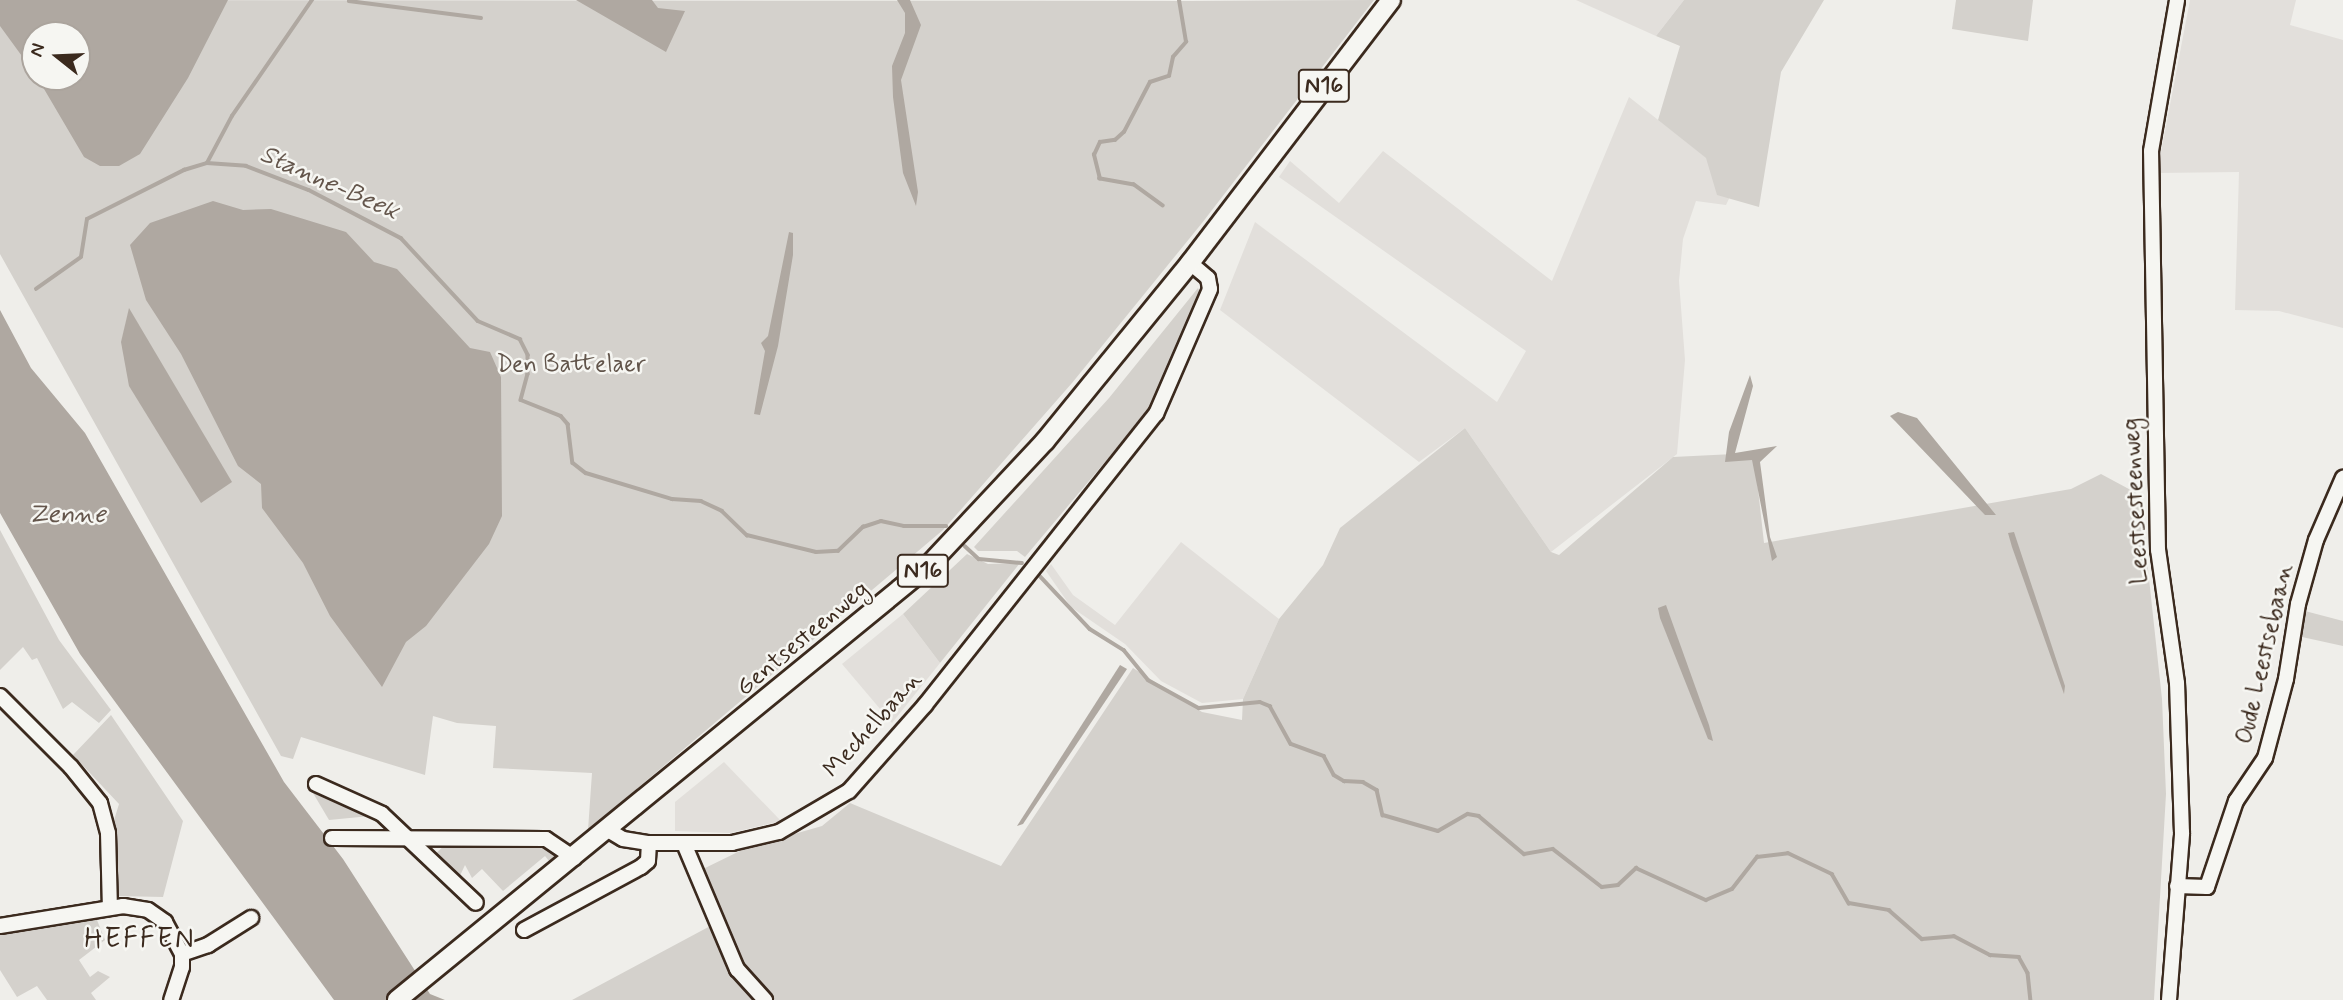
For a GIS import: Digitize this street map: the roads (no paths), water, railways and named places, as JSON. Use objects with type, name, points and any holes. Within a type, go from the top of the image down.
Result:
[{"type":"main road","name":"Gentsesteenweg","points":[[397,1000],[928,566],[1045,441],[1190,263],[1391,0]]},
{"type":"street","name":"Leestsesteenweg","points":[[2169,1000],[2182,833],[2177,683],[2158,550],[2151,151],[2178,0]]},
{"type":"street","name":"Mechelbaan","points":[[608,830],[623,839],[649,843],[685,846],[732,843],[779,832],[849,791],[925,705],[1156,414],[1210,289],[1208,278],[1190,263]]},
{"type":"street","name":"Oude Leestsebaan","points":[[2177,886],[2207,887],[2236,801],[2270,746],[2298,604],[2316,541],[2343,478]]},
{"type":"street","points":[[0,696],[71,767],[100,803],[108,833],[110,908]]},
{"type":"street","points":[[317,784],[371,807],[411,837],[476,903]]},
{"type":"street","points":[[332,838],[546,839],[574,858]]},
{"type":"street","points":[[524,930],[641,867],[648,861],[649,843]]},
{"type":"street","points":[[685,846],[737,969],[765,1000]]},
{"type":"street","points":[[0,926],[110,908],[148,910],[165,922],[181,954],[182,967],[171,1000]]},
{"type":"street","points":[[181,954],[208,945],[251,918]]},
{"type":"water","points":[[0,0],[228,0],[188,78],[140,154],[119,166],[100,166],[84,157],[45,91],[91,91],[91,21],[21,21],[21,55],[0,26]]},
{"type":"water","points":[[576,0],[652,0],[658,8],[685,11],[666,52]]},
{"type":"water","points":[[897,0],[910,0],[921,25],[901,80],[918,192],[916,206],[903,173],[893,97],[892,66],[905,33],[905,13]]},
{"type":"water","points":[[213,201],[243,210],[271,209],[346,232],[374,262],[397,269],[470,348],[490,352],[501,377],[502,516],[489,544],[426,626],[406,642],[382,687],[330,616],[303,563],[262,508],[261,484],[238,466],[181,354],[146,300],[130,245],[150,223]]},
{"type":"water","points":[[789,232],[793,233],[793,255],[778,346],[760,415],[754,414],[765,351],[761,343],[768,336]]},
{"type":"water","points":[[129,308],[232,482],[201,503],[129,386],[121,342]]},
{"type":"water","name":"Zenne","points":[[0,310],[31,368],[85,433],[284,782],[343,859],[430,994],[445,1000],[334,1000],[80,654],[0,513]]},
{"type":"water","points":[[1750,375],[1753,386],[1735,453],[1777,446],[1760,462],[1770,537],[1777,557],[1772,561],[1752,460],[1725,462],[1729,432]]},
{"type":"water","points":[[1898,412],[1917,418],[1996,515],[1985,515],[1890,416]]},
{"type":"water","points":[[2014,532],[2065,686],[2064,694],[2012,547],[2008,533]]},
{"type":"water","points":[[1666,605],[1713,741],[1708,739],[1660,618],[1658,608]]},
{"type":"water","points":[[1120,665],[1127,669],[1023,824],[1017,826]]},
{"type":"waterway","points":[[207,163],[232,116],[312,0]]},
{"type":"waterway","points":[[1163,206],[1134,185],[1100,179],[1094,155],[1100,142],[1115,140],[1124,132],[1150,82],[1169,76],[1173,57],[1186,42],[1179,0]]},
{"type":"waterway","points":[[349,1],[481,18]]},
{"type":"waterway","name":"Stanne-Beek","points":[[36,289],[81,257],[87,219],[184,170],[207,163],[246,166],[309,190],[401,238],[478,321],[520,339],[528,355],[528,374],[521,400],[561,416],[568,424],[573,463],[586,473],[672,499],[701,501],[722,511],[747,535],[816,552],[838,551],[863,527],[881,521],[904,526],[946,526]]},
{"type":"waterway","name":"Stanne-Beek","points":[[965,546],[979,559],[1022,563]]},
{"type":"waterway","name":"Stanne-Beek","points":[[1039,575],[1090,629],[1124,650],[1148,680],[1199,708],[1260,702],[1270,706],[1291,744],[1324,756],[1334,775],[1344,781],[1363,782],[1377,790],[1383,815],[1438,831],[1468,814],[1479,816],[1524,854],[1553,849],[1602,887],[1618,885],[1636,868],[1706,900],[1732,889],[1757,857],[1788,853],[1832,874],[1849,903],[1889,910],[1922,939],[1954,936],[1990,955],[2019,957],[2028,973],[2031,1000]]},
{"type":"district","name":"HEFFEN","points":[[140,940]]},
{"type":"park label","name":"Den Battelaer","points":[[571,365]]}]
